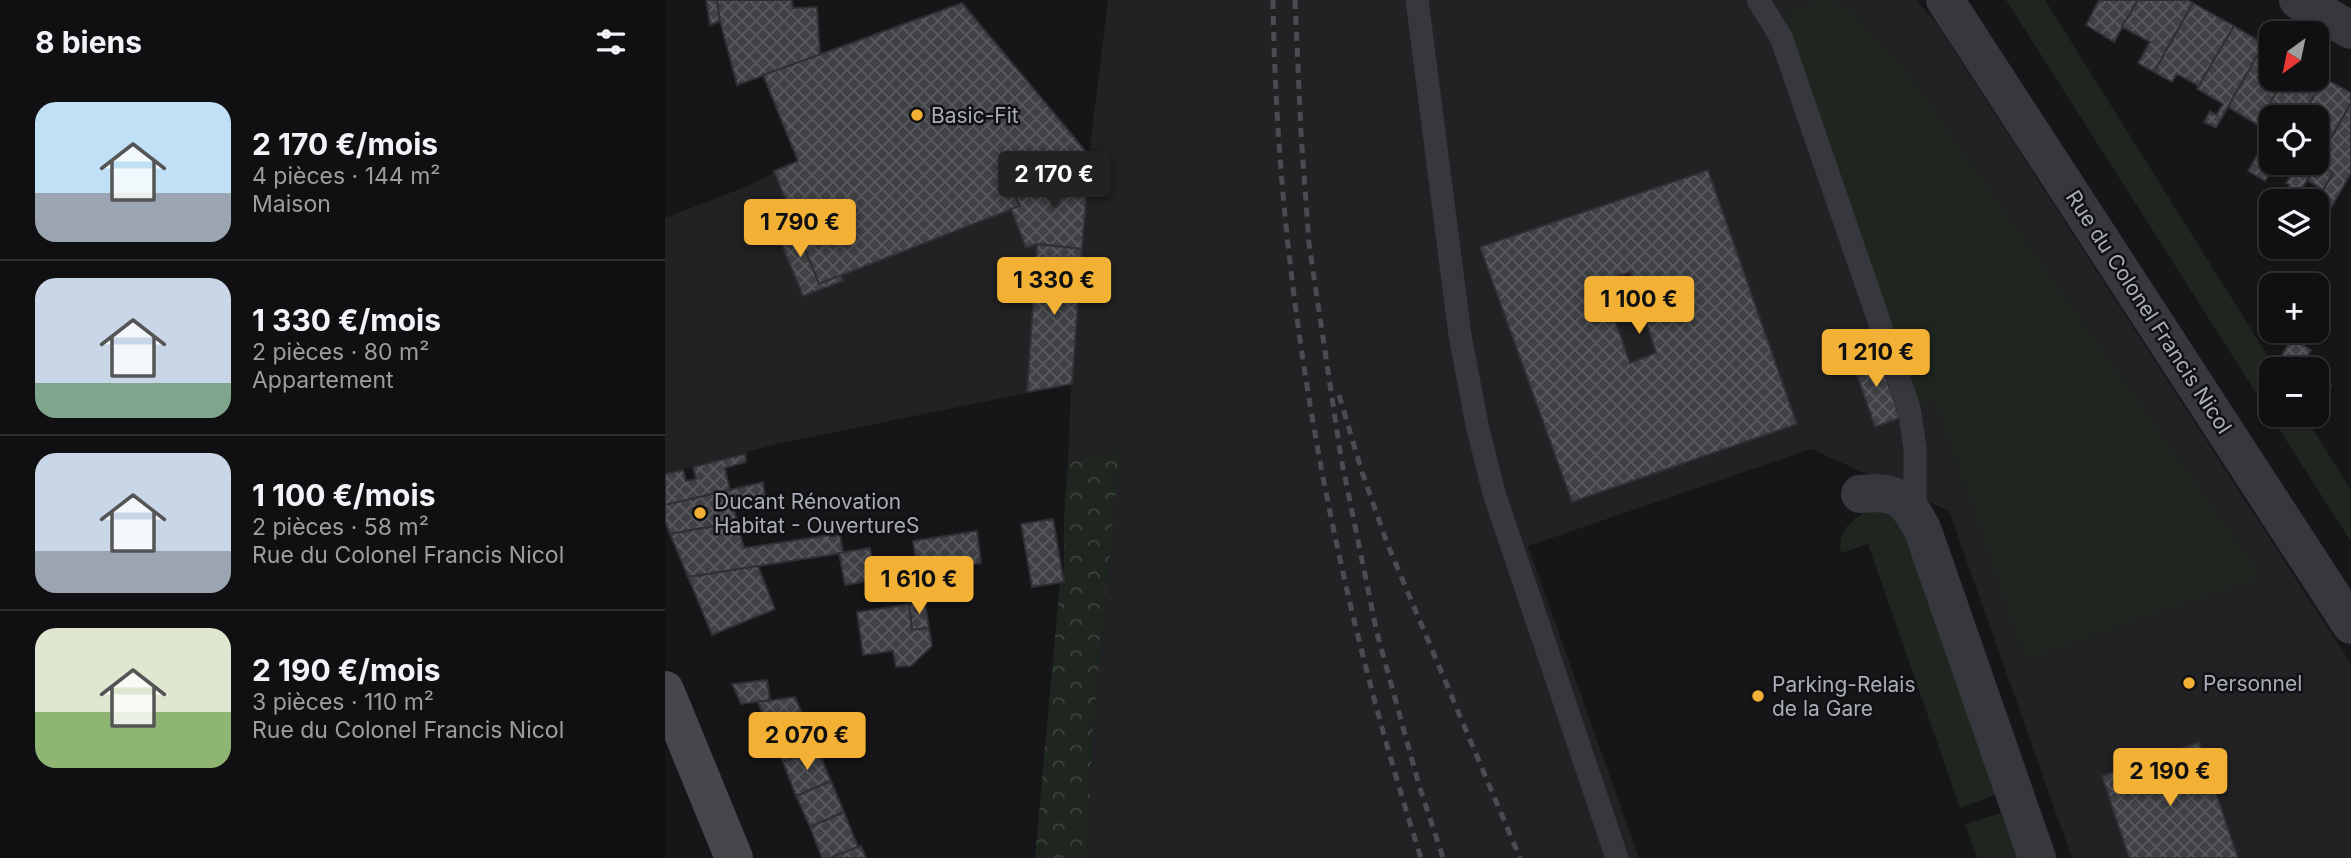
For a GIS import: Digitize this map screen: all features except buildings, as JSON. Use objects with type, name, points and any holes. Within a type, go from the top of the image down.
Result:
[{"type":"main road","points":[[665,691],[734,858]]},
{"type":"street","name":"Rue du Colonel Francis Nicol","points":[[1945,0],[2351,625]]},
{"type":"street","points":[[2298,0],[2351,30]]},
{"type":"street","points":[[1860,494],[1878,492],[1895,496],[1910,507],[1923,531],[2037,858]]},
{"type":"lane","points":[[1417,0],[1460,335],[1486,467],[1617,858]]},
{"type":"lane","points":[[1758,0],[1781,37],[1909,408],[1915,449],[1915,516]]},
{"type":"shaded area","points":[[792,0],[793,8],[817,7],[821,55],[962,3],[1089,154],[1108,0],[1916,0],[1935,21],[2351,664],[2351,858],[2072,858],[1949,511],[1811,449],[1528,546],[1639,858],[1087,858],[1093,728],[1120,451],[1068,463],[1071,384],[777,444],[665,474],[665,218],[745,187],[798,161],[763,75],[737,85],[720,21]]},
{"type":"green space","points":[[1820,0],[1830,0],[1849,8],[1909,75],[2262,577],[2025,659],[1936,401],[1920,406],[1784,13]]},
{"type":"green space","points":[[2006,0],[2045,0],[2268,357],[2259,357],[2259,397]]},
{"type":"green space","points":[[2278,427],[2312,427],[2351,490],[2351,542]]},
{"type":"green space","points":[[1120,451],[1093,728],[1087,858],[1035,858],[1060,582],[1064,582],[1064,517],[1068,463]]},
{"type":"green space","points":[[1868,511],[1885,513],[1901,523],[1997,794],[1960,808],[1868,544],[1841,553],[1843,532],[1856,518]]},
{"type":"green space","points":[[2001,813],[2017,858],[1977,858],[1965,824]]},
{"type":"railway","points":[[1273,0],[1285,218],[1315,434],[1361,648],[1421,858]]},
{"type":"railway","points":[[1295,0],[1309,244],[1341,458],[1377,633],[1419,785],[1443,858]]},
{"type":"railway","points":[[1339,395],[1387,543],[1520,858]]},
{"type":"place","name":"Basic-Fit","points":[[917,115]]},
{"type":"place","name":"Ducant Rénovation Habitat - OuvertureS","points":[[700,513]]},
{"type":"place","name":"Personnel","points":[[2189,683]]},
{"type":"place","name":"Parking-Relais de la Gare","points":[[1758,696]]}]
